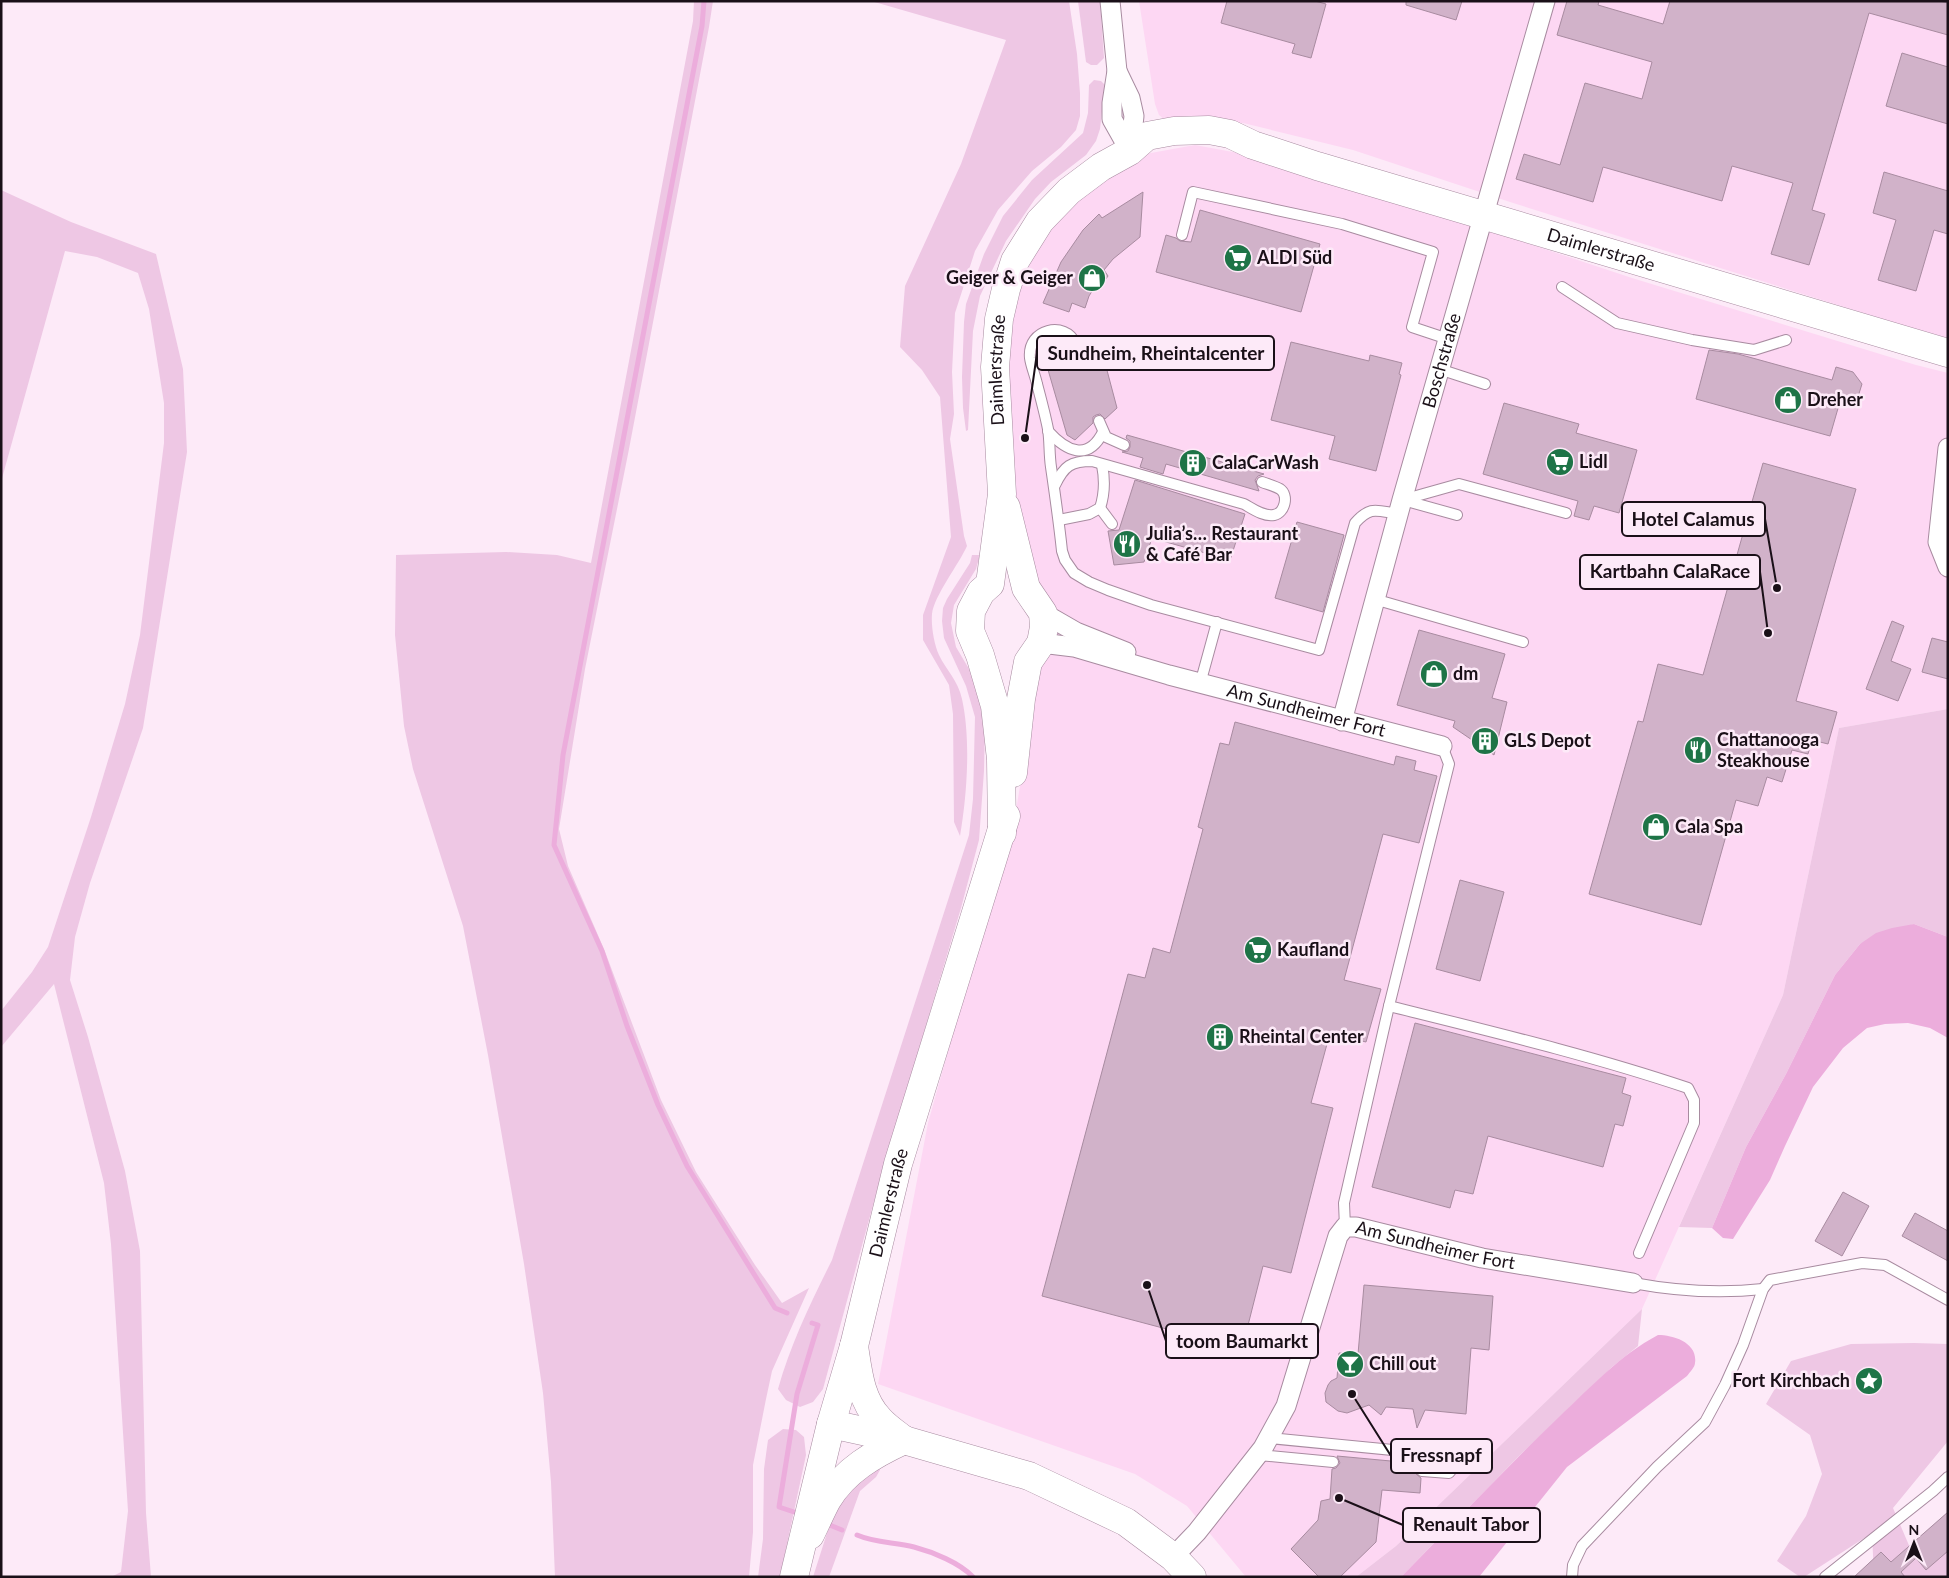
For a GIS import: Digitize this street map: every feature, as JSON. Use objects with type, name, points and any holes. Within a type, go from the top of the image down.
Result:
[{"type":"main road","name":"Daimlerstraße","points":[[1002,833],[1001,759],[994,706],[980,655],[970,631],[971,611],[981,592],[990,584],[1002,494],[995,367],[999,319],[1015,261],[1040,221],[1068,191],[1101,167],[1130,151],[1151,153],[1175,148],[1253,145],[1316,166],[1948,353]]},
{"type":"main road","name":"Daimlerstraße","points":[[796,1568],[831,1424],[854,1346],[898,1164],[1002,833],[1010,799],[1021,699],[1044,627],[1043,613],[1037,601],[1026,588],[1002,494]]},
{"type":"main road","points":[[990,584],[1008,582],[1026,588]]},
{"type":"main road","points":[[980,655],[993,665],[1008,667],[1035,652]]},
{"type":"main road","points":[[854,1346],[859,1381],[867,1401],[878,1419],[904,1440]]},
{"type":"main road","points":[[831,1424],[904,1440],[1029,1476],[1126,1522],[1173,1557],[1192,1577]]},
{"type":"main road","points":[[796,1568],[828,1498],[846,1476],[877,1453],[904,1440]]},
{"type":"street","points":[[1110,1],[1118,71],[1112,103],[1112,119],[1130,151]]},
{"type":"street","name":"Boschstraße","points":[[1342,721],[1374,599],[1545,1]]},
{"type":"street","points":[[1948,448],[1938,542],[1948,567]]},
{"type":"street","name":"Am Sundheimer Fort","points":[[1043,613],[1076,632],[1135,656],[1169,676]]},
{"type":"street","name":"Am Sundheimer Fort","points":[[1035,652],[1074,647],[1169,676],[1442,746]]},
{"type":"street","name":"Am Sundheimer Fort","points":[[1173,1557],[1197,1532],[1259,1455],[1286,1406],[1338,1236],[1345,1228],[1356,1227],[1482,1258],[1633,1283]]},
{"type":"lane","points":[[1182,235],[1193,192],[1342,224],[1433,252],[1412,327],[1448,339]]},
{"type":"lane","points":[[1562,287],[1617,323],[1692,340],[1754,350],[1786,340]]},
{"type":"lane","points":[[1075,343],[1072,336],[1054,330],[1038,334],[1033,340],[1030,358],[1048,431],[1050,466],[1055,485],[1062,551],[1074,572],[1089,582],[1151,605],[1319,650],[1355,523],[1365,512],[1400,507],[1459,484],[1566,513]]},
{"type":"lane","points":[[1439,369],[1484,384]]},
{"type":"lane","points":[[1099,421],[1103,432],[1113,441],[1124,444]]},
{"type":"lane","points":[[1048,431],[1059,443],[1070,450],[1084,451],[1094,446],[1103,432]]},
{"type":"lane","points":[[1055,485],[1060,473],[1068,466],[1080,461],[1092,461],[1244,504],[1260,513],[1275,515],[1282,510],[1285,501],[1284,492],[1280,488],[1262,482]]},
{"type":"lane","points":[[1059,520],[1089,514],[1100,508],[1104,496],[1105,478],[1102,465]]},
{"type":"lane","points":[[1400,507],[1458,515]]},
{"type":"lane","points":[[1100,508],[1112,524]]},
{"type":"lane","points":[[1374,599],[1523,642]]},
{"type":"lane","points":[[1200,684],[1217,622]]},
{"type":"lane","points":[[1345,1228],[1344,1203],[1389,1006],[1448,764],[1442,746]]},
{"type":"lane","points":[[1389,1006],[1533,1042],[1650,1075],[1688,1088],[1694,1100],[1694,1123],[1639,1253]]},
{"type":"lane","points":[[1572,1577],[1573,1565],[1582,1546],[1705,1422],[1729,1378],[1763,1289],[1770,1280],[1862,1263],[1885,1265],[1948,1300]]},
{"type":"lane","points":[[1633,1283],[1664,1289],[1713,1292],[1763,1289]]},
{"type":"lane","points":[[1269,1438],[1444,1455],[1453,1459],[1454,1467],[1449,1473],[1422,1471]]},
{"type":"lane","points":[[1259,1455],[1333,1462]]},
{"type":"lane","points":[[1825,1577],[1948,1477]]},
{"type":"shaded area","points":[[694,1],[713,1],[629,449],[585,669],[559,829],[568,866],[604,949],[661,1100],[696,1172],[755,1265],[782,1303],[809,1288],[772,1371],[766,1399],[753,1465],[753,1532],[749,1577],[555,1577],[551,1482],[543,1393],[524,1264],[488,1055],[463,926],[413,769],[404,726],[395,635],[396,555],[506,552],[557,555],[591,563],[693,21]]},
{"type":"shaded area","points":[[871,1],[1069,1],[1077,54],[1080,116],[1076,130],[1061,147],[1032,171],[998,210],[975,251],[955,313],[952,372],[954,414],[950,439],[967,546],[937,598],[932,619],[937,651],[958,686],[965,715],[967,768],[965,803],[960,836],[954,822],[953,714],[949,685],[923,640],[923,615],[951,537],[940,397],[922,370],[900,347],[905,286],[961,164],[1006,40]]},
{"type":"shaded area","points":[[1078,1],[1100,1],[1104,58],[1097,65],[1091,65],[1086,62]]},
{"type":"shaded area","points":[[1139,1],[1948,1],[1948,338],[1510,202],[1353,150],[1243,123],[1165,120],[1159,115],[1155,104]]},
{"type":"shaded area","points":[[1094,80],[1101,81],[1105,85],[1100,129],[1096,141],[1086,155],[1051,182],[1035,199],[1006,241],[980,296],[973,331],[968,430],[966,431],[962,377],[964,322],[966,304],[984,254],[1003,216],[1032,180],[1083,133],[1088,113],[1089,85]]},
{"type":"shaded area","points":[[1195,145],[1276,160],[1632,278],[1916,365],[1948,373],[1948,709],[1839,728],[1783,995],[1642,1309],[1396,1546],[1356,1577],[1246,1577],[1187,1506],[1135,1474],[878,1384],[928,1123],[1017,804],[1023,769],[1034,627],[1001,420],[1015,261],[1101,167],[1151,153]]},
{"type":"shaded area","points":[[1,190],[71,222],[156,254],[183,369],[187,452],[143,728],[90,883],[75,937],[70,980],[88,1037],[125,1171],[140,1251],[146,1513],[151,1577],[111,1577],[121,1572],[128,1511],[111,1244],[104,1183],[54,984],[1,1047],[1,1011],[32,972],[48,947],[91,817],[125,704],[140,635],[164,443],[164,403],[149,309],[138,273],[97,257],[65,251],[1,482]]},
{"type":"shaded area","points":[[972,555],[980,555],[976,569],[954,605],[951,623],[956,647],[975,679],[982,704],[985,725],[979,840],[961,908],[879,1183],[823,1389],[813,1402],[800,1407],[786,1400],[778,1389],[783,1372],[809,1307],[832,1260],[969,835],[973,799],[975,717],[966,686],[944,638],[942,621],[943,608],[947,599],[970,563]]},
{"type":"shaded area","points":[[1948,709],[1948,937],[1914,924],[1860,944],[1835,975],[1786,1074],[1746,1147],[1712,1228],[1679,1227],[1783,995],[1839,728]]},
{"type":"shaded area","points":[[1914,924],[1948,937],[1948,1038],[1930,1028],[1908,1023],[1885,1024],[1867,1028],[1843,1048],[1813,1087],[1770,1180],[1733,1239],[1723,1238],[1712,1228],[1746,1147],[1786,1074],[1835,975],[1860,944],[1876,933]]},
{"type":"shaded area","points":[[1642,1309],[1638,1346],[1612,1367],[1518,1457],[1401,1577],[1356,1577],[1396,1546]]},
{"type":"shaded area","points":[[1658,1335],[1678,1339],[1689,1345],[1695,1356],[1695,1365],[1692,1370],[1687,1376],[1567,1467],[1479,1577],[1401,1577],[1519,1456],[1594,1383],[1631,1352]]},
{"type":"shaded area","points":[[1851,1344],[1948,1344],[1948,1441],[1893,1508],[1914,1557],[1948,1535],[1948,1577],[1874,1577],[1872,1533],[1804,1577],[1800,1577],[1777,1561],[1806,1516],[1822,1474],[1810,1435],[1766,1404],[1791,1361]]},
{"type":"shaded area","points":[[783,1429],[796,1430],[804,1437],[806,1455],[780,1577],[758,1577],[763,1539],[764,1469],[768,1440]]},
{"type":"shaded area","points":[[879,1465],[880,1470],[876,1477],[860,1491],[829,1577],[813,1577],[835,1508],[845,1489]]},
{"type":"building","points":[[1227,1],[1315,1],[1326,4],[1311,58],[1292,53],[1295,44],[1221,23]]},
{"type":"building","points":[[1406,1],[1462,1],[1456,20],[1406,5]]},
{"type":"building","points":[[1567,1],[1599,1],[1598,5],[1663,24],[1670,1],[1940,1],[1948,3],[1948,35],[1869,13],[1812,210],[1825,214],[1809,265],[1771,254],[1793,183],[1732,166],[1722,201],[1603,167],[1593,202],[1516,179],[1524,154],[1560,165],[1585,83],[1642,99],[1652,62],[1557,35]]},
{"type":"building","points":[[1902,53],[1948,67],[1948,124],[1886,106]]},
{"type":"building","points":[[1884,172],[1948,191],[1948,234],[1934,230],[1916,291],[1878,280],[1896,220],[1873,213]]},
{"type":"building","points":[[1143,192],[1140,237],[1113,259],[1104,270],[1108,276],[1101,286],[1096,285],[1089,296],[1085,308],[1072,303],[1069,312],[1043,303],[1061,262],[1083,230],[1099,214],[1102,218]]},
{"type":"building","name":"ALDI Süd","points":[[1200,210],[1320,244],[1301,312],[1156,272],[1166,235],[1180,241],[1191,242]]},
{"type":"building","points":[[1082,342],[1100,344],[1117,408],[1105,419],[1100,414],[1093,417],[1093,423],[1075,440],[1067,435],[1044,356],[1050,351],[1052,344],[1068,345],[1076,350],[1081,346]]},
{"type":"building","points":[[1291,342],[1369,361],[1370,355],[1402,363],[1399,374],[1401,375],[1376,471],[1329,459],[1335,436],[1271,420]]},
{"type":"building","points":[[1709,350],[1738,354],[1832,380],[1836,367],[1853,372],[1862,384],[1856,403],[1841,398],[1830,436],[1696,399]]},
{"type":"building","name":"Lidl","points":[[1504,403],[1579,424],[1576,433],[1637,450],[1619,513],[1594,506],[1589,520],[1574,516],[1578,501],[1483,474]]},
{"type":"building","name":"CalaCarWash","points":[[1127,435],[1264,474],[1258,476],[1255,480],[1259,491],[1166,464],[1163,474],[1140,467],[1143,458],[1122,452],[1128,451],[1130,447],[1130,441],[1126,438]]},
{"type":"building","points":[[1763,463],[1856,489],[1796,701],[1837,712],[1828,744],[1812,740],[1808,754],[1792,750],[1782,782],[1767,777],[1758,806],[1736,800],[1701,925],[1589,894],[1638,721],[1643,722],[1658,664],[1703,675]]},
{"type":"building","points":[[1135,480],[1245,514],[1230,560],[1152,538],[1144,562],[1114,565],[1108,531],[1119,530]]},
{"type":"building","points":[[1297,522],[1344,535],[1323,612],[1275,598]]},
{"type":"building","points":[[1892,621],[1904,626],[1891,661],[1911,669],[1898,701],[1866,689]]},
{"type":"building","points":[[1419,630],[1505,654],[1492,698],[1507,702],[1494,755],[1453,727],[1455,721],[1397,705]]},
{"type":"building","points":[[1932,638],[1948,642],[1948,679],[1922,672]]},
{"type":"building","name":"Rheintal Center","points":[[1235,722],[1394,765],[1396,756],[1416,761],[1414,770],[1437,776],[1419,843],[1383,834],[1344,980],[1381,989],[1366,1042],[1330,1033],[1311,1103],[1333,1108],[1291,1273],[1263,1266],[1242,1349],[1042,1296],[1128,974],[1145,978],[1153,948],[1170,953],[1203,829],[1198,827],[1220,743],[1229,745]]},
{"type":"building","points":[[1460,880],[1504,892],[1480,981],[1436,969]]},
{"type":"building","points":[[1415,1023],[1626,1078],[1622,1093],[1631,1096],[1623,1126],[1615,1124],[1603,1167],[1488,1136],[1473,1194],[1455,1190],[1450,1208],[1372,1187]]},
{"type":"building","points":[[1843,1192],[1869,1206],[1842,1256],[1815,1241]]},
{"type":"building","points":[[1915,1213],[1948,1231],[1948,1261],[1902,1236]]},
{"type":"building","points":[[1364,1285],[1493,1296],[1489,1350],[1471,1348],[1466,1414],[1425,1410],[1417,1428],[1413,1409],[1386,1407],[1381,1415],[1369,1405],[1347,1413],[1338,1411],[1326,1402],[1325,1393],[1328,1385],[1337,1378],[1339,1353],[1358,1354]]},
{"type":"building","points":[[1337,1456],[1423,1464],[1419,1465],[1415,1470],[1416,1474],[1421,1478],[1420,1493],[1382,1490],[1376,1542],[1340,1577],[1319,1577],[1291,1549],[1318,1520],[1321,1501],[1330,1499],[1332,1469],[1336,1468],[1340,1463]]},
{"type":"building","points":[[1948,1512],[1948,1551],[1926,1570],[1916,1558],[1901,1572],[1905,1577],[1854,1577],[1881,1552],[1891,1562]]},
{"type":"waterway","points":[[704,1],[702,26],[563,755],[554,845],[602,951],[627,1026],[658,1105],[687,1166],[775,1308],[787,1313]]},
{"type":"waterway","points":[[800,1514],[779,1507],[797,1394],[818,1325],[812,1323]]},
{"type":"waterway","points":[[827,1524],[842,1530]]},
{"type":"waterway","points":[[857,1535],[871,1540],[907,1545],[929,1552],[954,1563],[973,1577]]},
{"type":"place","name":"ALDI Süd","points":[[1238,258]]},
{"type":"place","name":"Geiger & Geiger","points":[[1092,278]]},
{"type":"place","name":"Dreher","points":[[1788,400]]},
{"type":"place","name":"Sundheim, Rheintalcenter","points":[[1025,438]]},
{"type":"place","name":"Lidl","points":[[1560,462]]},
{"type":"place","name":"CalaCarWash","points":[[1193,463]]},
{"type":"place","name":"Julia’s… Restaurant & Café Bar","points":[[1127,544]]},
{"type":"place","name":"Hotel Calamus","points":[[1777,588]]},
{"type":"place","name":"Kartbahn CalaRace","points":[[1768,633]]},
{"type":"place","name":"dm","points":[[1434,674]]},
{"type":"place","name":"GLS Depot","points":[[1485,741]]},
{"type":"place","name":"Chattanooga Steakhouse","points":[[1698,750]]},
{"type":"place","name":"Cala Spa","points":[[1656,827]]},
{"type":"place","name":"Kaufland","points":[[1258,950]]},
{"type":"place","name":"Rheintal Center","points":[[1220,1037]]},
{"type":"place","name":"toom Baumarkt","points":[[1147,1285]]},
{"type":"place","name":"Chill out","points":[[1350,1364]]},
{"type":"place","name":"Fort Kirchbach","points":[[1869,1381]]},
{"type":"place","name":"Fressnapf","points":[[1352,1394]]},
{"type":"place","name":"Renault Tabor","points":[[1339,1498]]}]
